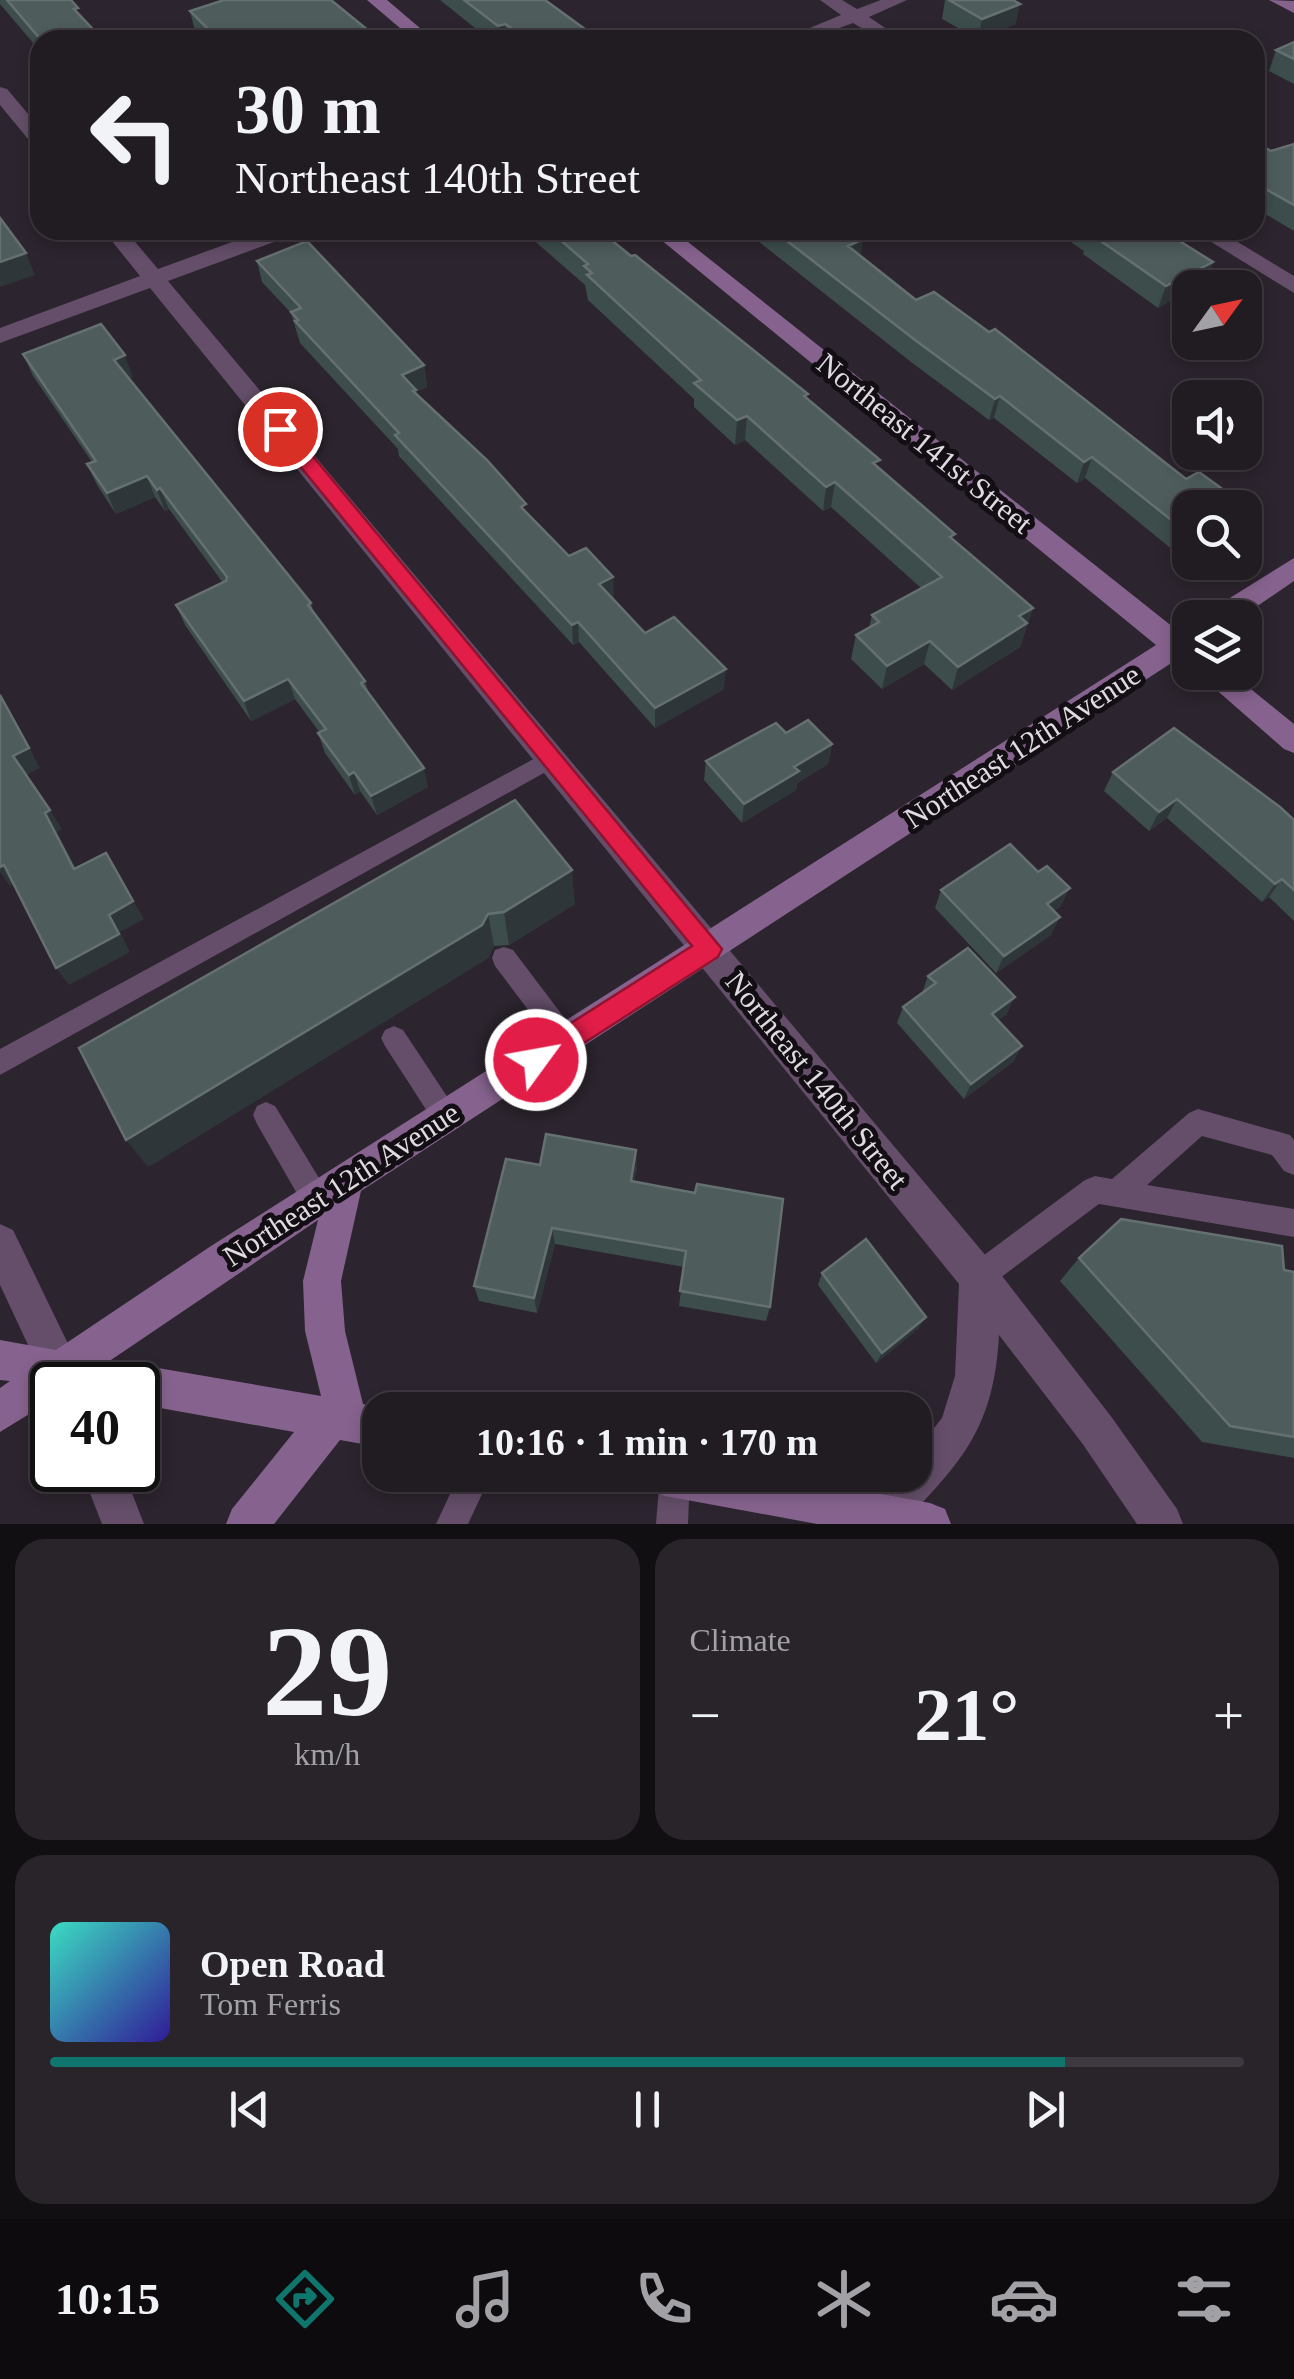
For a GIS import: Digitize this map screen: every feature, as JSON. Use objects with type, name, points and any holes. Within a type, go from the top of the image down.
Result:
[{"type":"street","points":[[376,0],[413,30]]},
{"type":"street","points":[[829,0],[878,30]]},
{"type":"street","points":[[817,30],[898,0]]},
{"type":"street","points":[[1278,0],[1294,8]]},
{"type":"street","points":[[0,93],[30,129]]},
{"type":"street","name":"Northeast 140th Street","points":[[123,240],[978,1277],[1096,1429],[1162,1524]]},
{"type":"street","points":[[0,336],[259,240]]},
{"type":"street","name":"Northeast 141st Street","points":[[673,240],[1172,635]]},
{"type":"street","points":[[1219,240],[1294,286]]},
{"type":"street","points":[[1247,600],[1294,568]]},
{"type":"street","name":"Northeast 12th Avenue","points":[[86,1362],[224,1259],[1172,655]]},
{"type":"street","points":[[1232,690],[1294,741]]},
{"type":"street","points":[[331,1192],[322,1280],[325,1331],[353,1422]]},
{"type":"street","points":[[0,1243],[57,1362]]},
{"type":"street","points":[[883,1519],[956,1434],[976,1372],[981,1337],[978,1277]]},
{"type":"street","points":[[0,1360],[30,1368]]},
{"type":"street","points":[[160,1393],[353,1422]]},
{"type":"street","name":"Northeast 12th Avenue","points":[[0,1412],[30,1396]]},
{"type":"street","points":[[247,1524],[353,1422]]},
{"type":"street","points":[[111,1492],[123,1524]]},
{"type":"street","points":[[749,1492],[883,1519],[930,1524]]},
{"type":"lane","points":[[0,1062],[552,758]]},
{"type":"lane","points":[[504,958],[566,1040]]},
{"type":"lane","points":[[394,1038],[445,1116]]},
{"type":"lane","points":[[266,1115],[331,1192]]},
{"type":"lane","points":[[1116,1194],[1198,1122],[1280,1144],[1294,1162]]},
{"type":"lane","points":[[978,1277],[1095,1190],[1294,1223]]},
{"type":"lane","points":[[452,1524],[466,1492]]},
{"type":"lane","points":[[671,1492],[672,1524]]},
{"type":"building","points":[[7,0],[71,0],[78,8],[74,9],[94,30],[32,30]]},
{"type":"building","points":[[224,0],[331,0],[368,30],[209,30],[190,11]]},
{"type":"building","points":[[464,0],[545,0],[586,30],[514,30],[505,24],[498,26]]},
{"type":"building","points":[[949,0],[1013,0],[1020,4],[982,19]]},
{"type":"building","points":[[1294,42],[1294,59],[1276,50]]},
{"type":"building","points":[[1294,144],[1294,205],[1265,189],[1265,148],[1271,151]]},
{"type":"building","points":[[0,218],[26,253],[0,262]]},
{"type":"building","points":[[560,240],[611,240],[808,394],[804,396],[880,460],[873,463],[955,534],[950,537],[1033,608],[1019,616],[1027,623],[958,667],[930,641],[887,666],[856,635],[879,622],[872,615],[942,577],[835,482],[826,487],[747,416],[737,420],[694,383],[701,380],[587,275],[592,273],[584,266],[588,264]]},
{"type":"building","points":[[786,240],[861,240],[848,246],[916,300],[934,292],[989,332],[995,329],[1172,470],[1186,479],[1199,472],[1224,490],[1172,490],[1172,520],[1092,457],[1084,462],[1000,396],[995,399]]},
{"type":"building","points":[[1099,240],[1178,240],[1213,262],[1197,270],[1172,270],[1172,283],[1166,286]]},
{"type":"building","points":[[307,241],[424,365],[402,375],[416,390],[413,391],[487,460],[526,504],[521,507],[569,556],[586,548],[613,577],[599,584],[645,633],[674,617],[726,669],[655,708],[578,622],[572,625],[295,321],[298,320],[291,312],[301,308],[257,261]]},
{"type":"building","points":[[101,324],[125,355],[114,360],[311,603],[308,605],[365,681],[361,683],[424,768],[371,796],[354,772],[349,775],[318,733],[326,729],[288,679],[244,701],[176,605],[226,581],[227,577],[147,476],[107,493],[87,464],[96,461],[23,354]]},
{"type":"building","points":[[0,695],[29,748],[13,756],[50,810],[45,813],[74,869],[106,853],[133,901],[109,915],[119,934],[56,968],[4,865],[0,867]]},
{"type":"building","points":[[808,720],[832,744],[794,767],[799,771],[744,804],[706,761],[776,723],[786,733]]},
{"type":"building","points":[[1174,728],[1294,820],[1294,890],[1282,879],[1275,884],[1177,799],[1159,812],[1113,772]]},
{"type":"building","points":[[515,800],[572,870],[504,912],[488,914],[482,925],[126,1140],[79,1048]]},
{"type":"building","points":[[1010,844],[1038,872],[1047,866],[1070,888],[1047,904],[1060,917],[1004,956],[941,890]]},
{"type":"building","points":[[968,948],[1015,997],[992,1014],[1022,1046],[971,1084],[903,1007],[936,983],[928,976]]},
{"type":"building","points":[[546,1134],[636,1150],[631,1181],[695,1193],[697,1184],[783,1199],[770,1307],[680,1291],[686,1251],[552,1228],[534,1298],[474,1286],[506,1159],[540,1165]]},
{"type":"building","points":[[1121,1219],[1282,1246],[1284,1270],[1294,1272],[1294,1437],[1230,1426],[1079,1258]]},
{"type":"building","points":[[866,1239],[926,1317],[882,1353],[822,1273]]},
{"type":"route","points":[[280,429],[710,949],[536,1060]]}]
